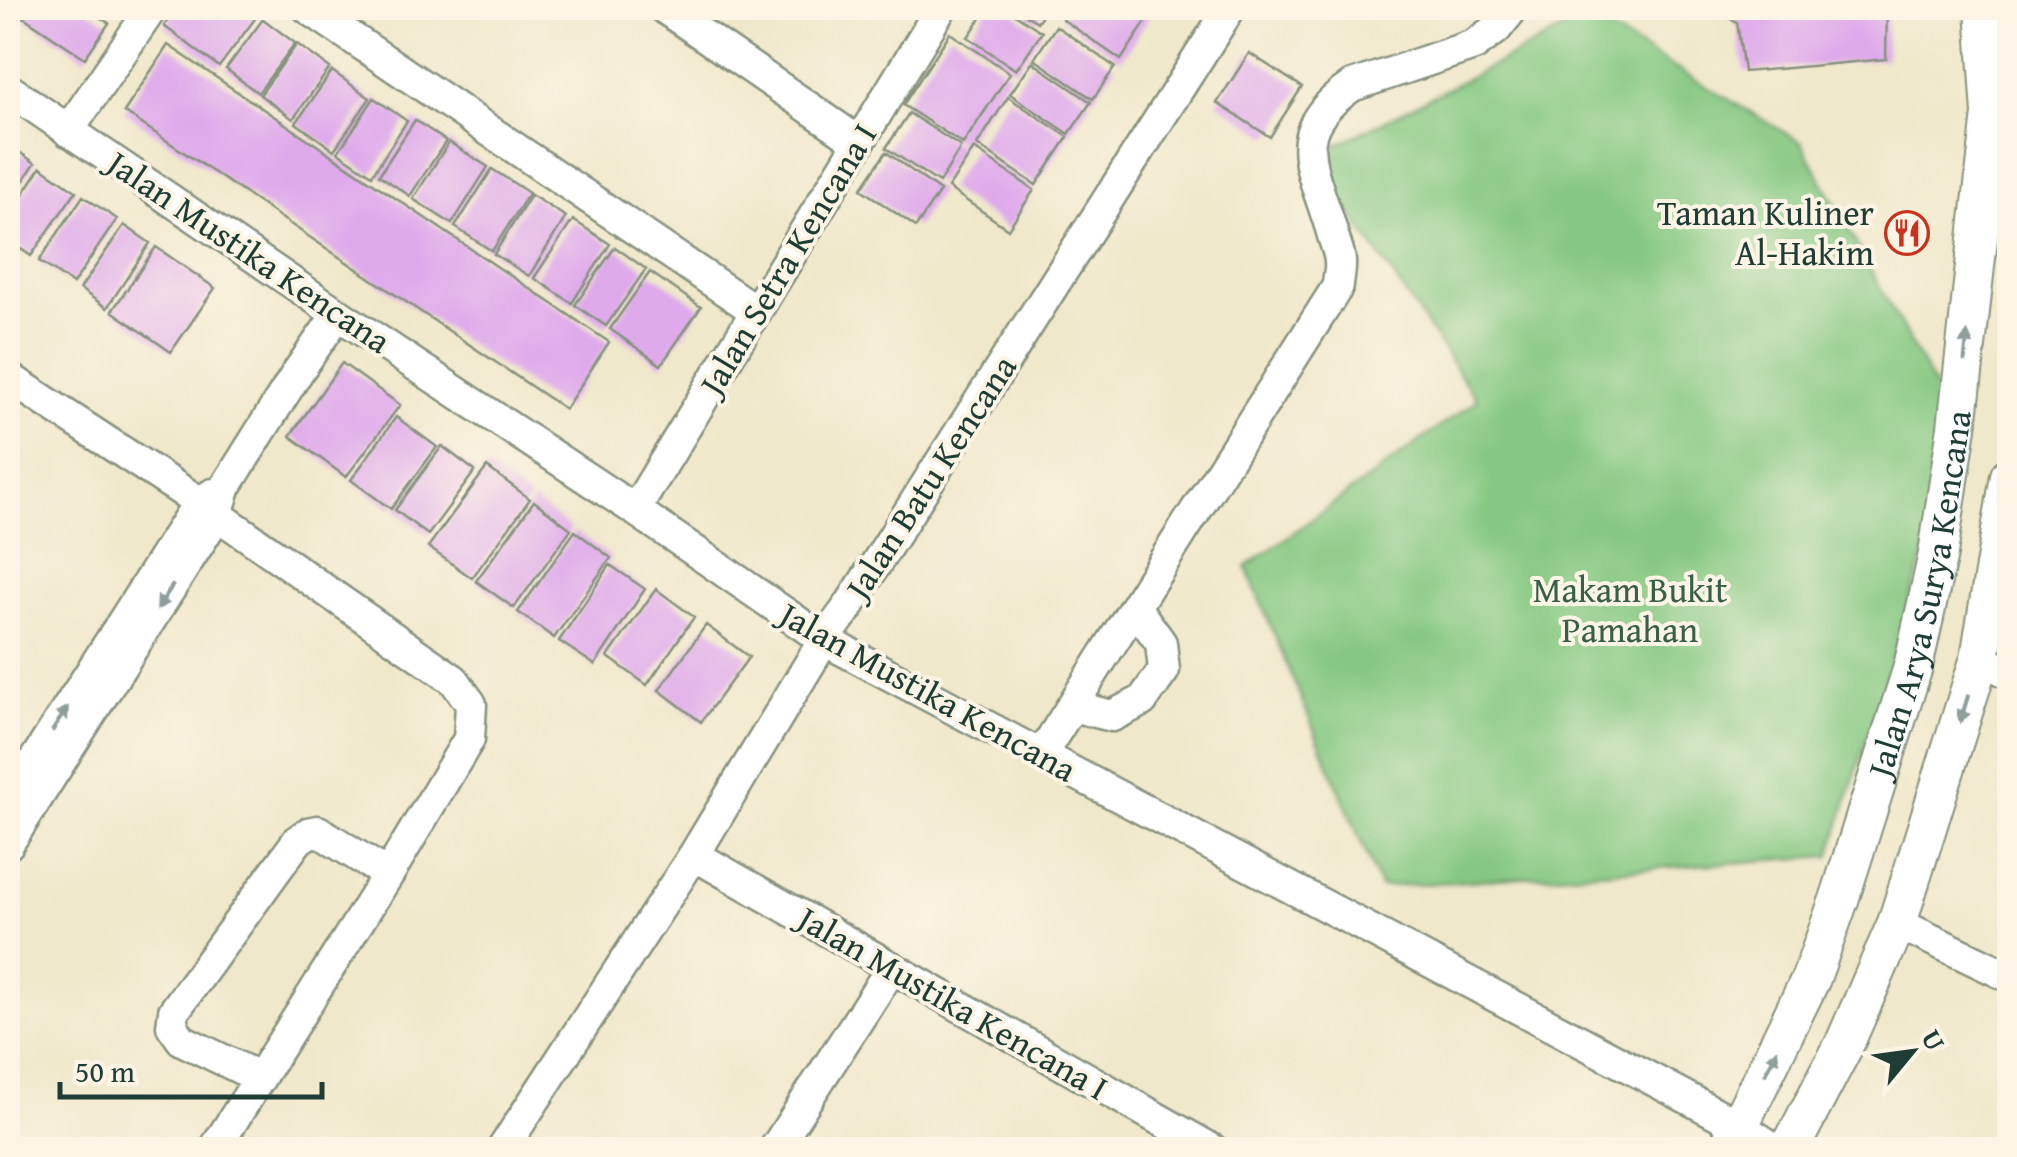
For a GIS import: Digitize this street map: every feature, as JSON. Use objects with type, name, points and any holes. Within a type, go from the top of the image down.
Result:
[{"type":"street","points":[[68,130],[152,8]]},
{"type":"street","points":[[308,8],[756,311]]},
{"type":"street","points":[[664,8],[698,17],[859,142]]},
{"type":"street","name":"Jalan Setra Kencana I","points":[[635,510],[941,8]]},
{"type":"street","name":"Jalan Batu Kencana","points":[[502,1150],[694,855],[824,640],[1230,8]]},
{"type":"street","points":[[1040,756],[1338,286],[1340,262],[1307,154],[1318,114],[1352,86],[1474,45],[1496,29],[1513,8]]},
{"type":"street","name":"Jalan Arya Surya Kencana","points":[[1734,1138],[1811,978],[1914,668],[1938,554],[1957,427],[1992,114],[1985,8]]},
{"type":"street","name":"Jalan Mustika Kencana","points":[[8,90],[824,640],[1734,1138],[1776,1150]]},
{"type":"street","points":[[8,844],[214,502],[338,314]]},
{"type":"street","points":[[8,377],[214,502],[454,680],[471,704],[469,739],[214,1150]]},
{"type":"street","name":"Jalan Arya Surya Kencana","points":[[1789,1150],[1844,1045],[1897,924],[1995,666],[2010,476]]},
{"type":"street","points":[[8,802],[214,502]]},
{"type":"street","points":[[1072,706],[1112,716],[1142,701],[1164,670],[1161,643],[1135,607]]},
{"type":"street","points":[[260,1078],[182,1040],[172,1026],[174,1010],[298,840],[308,833],[318,831],[388,875]]},
{"type":"street","name":"Jalan Mustika Kencana I","points":[[694,855],[1213,1150]]},
{"type":"street","points":[[1897,924],[2010,978]]},
{"type":"street","points":[[774,1150],[891,968]]},
{"type":"green space","name":"Makam Bukit Pamahan","points":[[1588,17],[1801,142],[1942,401],[1924,556],[1830,856],[1380,887],[1246,567],[1477,400],[1313,157]]},
{"type":"building","points":[[15,8],[85,8],[109,23],[85,58]]},
{"type":"building","points":[[177,8],[263,8],[219,67],[164,26]]},
{"type":"building","points":[[988,8],[1006,8],[1042,32],[1016,70],[968,37]]},
{"type":"building","points":[[1016,8],[1047,8],[1037,22]]},
{"type":"building","points":[[1069,8],[1136,8],[1149,17],[1121,60],[1062,19]]},
{"type":"building","points":[[1711,8],[1887,8],[1886,59],[1744,72],[1737,22]]},
{"type":"building","points":[[263,19],[295,43],[258,93],[226,69]]},
{"type":"building","points":[[1056,26],[1115,67],[1093,99],[1034,59]]},
{"type":"building","points":[[950,33],[1010,73],[963,144],[903,105]]},
{"type":"building","points":[[297,44],[330,68],[293,119],[260,95]]},
{"type":"building","points":[[168,45],[609,342],[565,409],[124,112]]},
{"type":"building","points":[[1249,53],[1302,87],[1270,137],[1217,103]]},
{"type":"building","points":[[1032,62],[1091,102],[1069,134],[1010,94]]},
{"type":"building","points":[[332,71],[370,98],[334,150],[296,123]]},
{"type":"building","points":[[1008,97],[1068,137],[1036,185],[977,145]]},
{"type":"building","points":[[374,98],[407,121],[372,175],[338,152]]},
{"type":"building","points":[[909,113],[961,147],[939,183],[886,148]]},
{"type":"building","points":[[415,120],[446,141],[410,196],[379,175]]},
{"type":"building","points":[[449,142],[488,167],[452,224],[413,199]]},
{"type":"building","points":[[8,144],[35,163],[8,204]]},
{"type":"building","points":[[974,149],[1034,190],[1008,229],[948,188]]},
{"type":"building","points":[[886,152],[940,191],[916,227],[861,189]]},
{"type":"building","points":[[41,167],[76,191],[31,256],[8,240],[8,217]]},
{"type":"building","points":[[492,169],[529,193],[492,251],[455,227]]},
{"type":"building","points":[[531,195],[566,217],[529,276],[494,254]]},
{"type":"building","points":[[83,196],[117,219],[73,284],[39,261]]},
{"type":"building","points":[[573,220],[610,244],[572,303],[534,278]]},
{"type":"building","points":[[124,225],[150,243],[107,308],[80,289]]},
{"type":"building","points":[[156,247],[215,288],[171,352],[112,311]]},
{"type":"building","points":[[615,247],[646,269],[606,326],[575,305]]},
{"type":"building","points":[[650,272],[701,307],[661,365],[610,329]]},
{"type":"building","points":[[342,363],[400,405],[346,477],[290,436]]},
{"type":"building","points":[[396,417],[437,447],[391,509],[351,480]]},
{"type":"building","points":[[442,446],[475,471],[428,535],[395,510]]},
{"type":"building","points":[[487,467],[530,499],[472,578],[428,547]]},
{"type":"building","points":[[534,501],[571,529],[514,608],[476,581]]},
{"type":"building","points":[[575,531],[611,558],[554,638],[518,612]]},
{"type":"building","points":[[610,565],[645,589],[595,665],[559,641]]},
{"type":"building","points":[[656,589],[694,617],[647,685],[608,657]]},
{"type":"building","points":[[706,625],[749,657],[701,722],[659,690]]},
{"type":"place","name":"Taman Kuliner Al-Hakim","points":[[1907,233]]}]
